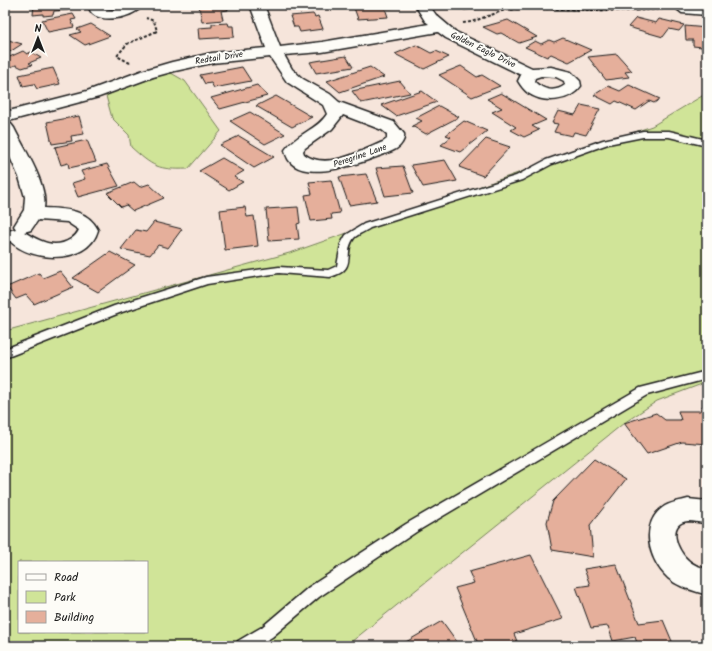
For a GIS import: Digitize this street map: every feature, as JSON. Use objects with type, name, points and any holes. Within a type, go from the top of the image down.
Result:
[{"type":"street","points":[[96,5],[96,10],[114,14],[128,11],[140,11]]},
{"type":"street","name":"Peregrine Lane","points":[[257,5],[284,71],[293,80],[321,96],[333,106],[388,126],[395,130],[397,136],[396,140],[389,146],[332,166],[316,166],[306,164],[295,156],[294,150],[298,145],[327,127],[335,114],[333,106]]},
{"type":"street","name":"Golden Eagle Drive","points":[[422,5],[430,18],[451,35],[531,74]]},
{"type":"street","points":[[679,5],[687,10],[707,11]]},
{"type":"street","name":"Redtail Drive","points":[[5,118],[93,94],[147,74],[212,58],[322,46],[440,27]]},
{"type":"street","points":[[5,128],[34,192],[35,204],[32,214],[24,226],[10,239],[43,250],[53,251],[71,248],[80,243],[86,236],[88,230],[85,223],[78,219],[32,214]]},
{"type":"street","points":[[707,512],[699,510],[684,510],[670,516],[662,526],[660,537],[663,549],[669,559],[680,571],[693,578],[707,582]]},
{"type":"lane","points":[[5,354],[118,309],[206,281],[279,270],[330,274],[341,268],[344,261],[346,244],[351,235],[367,226],[519,178],[549,162],[606,142],[643,134],[669,134],[707,143]]},
{"type":"lane","points":[[243,646],[267,632],[314,592],[411,528],[637,395],[644,391],[707,376]]},
{"type":"path","points":[[459,23],[471,22],[505,10],[529,8],[626,11],[664,9]]},
{"type":"path","points":[[131,63],[126,62],[117,56],[128,44],[157,31],[154,21],[140,11]]},
{"type":"green space","points":[[171,73],[185,81],[221,131],[188,169],[170,169],[156,166],[131,147],[129,135],[112,118],[106,96],[115,91]]},
{"type":"green space","points":[[707,93],[707,382],[657,401],[624,423],[346,646],[5,646],[5,331],[293,252],[652,126]]},
{"type":"building","points":[[34,5],[68,5],[68,10],[54,11],[53,15],[33,15]]},
{"type":"building","points":[[227,5],[228,10],[221,11],[223,20],[202,22],[199,6]]},
{"type":"building","points":[[288,5],[318,5],[319,9],[296,10],[295,6],[288,7]]},
{"type":"building","points":[[353,5],[391,5],[392,8],[385,8],[388,17],[358,19]]},
{"type":"building","points":[[460,5],[485,5],[487,8],[464,10]]},
{"type":"building","points":[[73,14],[76,19],[71,20],[74,27],[48,32],[42,20]]},
{"type":"building","points":[[313,14],[315,17],[318,16],[323,29],[300,32],[298,27],[294,27],[290,16]]},
{"type":"building","points":[[636,18],[656,23],[659,19],[684,25],[679,31],[669,29],[663,37],[628,27]]},
{"type":"building","points":[[508,20],[537,37],[519,43],[501,33],[497,34],[483,27]]},
{"type":"building","points":[[228,23],[229,26],[233,26],[234,37],[199,39],[198,28],[212,27],[212,24]]},
{"type":"building","points":[[91,24],[110,36],[85,45],[70,35],[81,32],[77,29]]},
{"type":"building","points":[[685,26],[707,28],[707,50],[702,50],[702,47],[693,46],[693,40],[686,40]]},
{"type":"building","points":[[563,38],[591,50],[569,62],[551,54],[547,57],[525,47],[535,41],[541,44],[549,40],[554,42]]},
{"type":"building","points":[[5,39],[22,44],[5,55]]},
{"type":"building","points":[[416,45],[431,53],[436,51],[449,57],[424,69],[395,54]]},
{"type":"building","points":[[23,51],[27,54],[31,52],[41,58],[29,63],[32,65],[22,68],[16,65],[10,67],[5,64],[5,59]]},
{"type":"building","points":[[617,54],[632,71],[625,72],[629,77],[606,80],[588,57]]},
{"type":"building","points":[[346,56],[353,67],[316,73],[310,62]]},
{"type":"building","points":[[461,66],[477,77],[482,75],[500,86],[472,97],[439,75]]},
{"type":"building","points":[[242,67],[251,81],[214,88],[211,83],[205,84],[200,75]]},
{"type":"building","points":[[370,67],[384,77],[340,92],[327,81]]},
{"type":"building","points":[[53,68],[60,84],[37,89],[34,84],[23,86],[19,75]]},
{"type":"building","points":[[400,81],[410,93],[361,103],[352,91]]},
{"type":"building","points":[[257,85],[267,96],[220,109],[211,98]]},
{"type":"building","points":[[629,85],[660,99],[654,103],[649,101],[636,110],[616,101],[612,104],[594,95],[608,86],[620,91]]},
{"type":"building","points":[[422,91],[437,102],[396,116],[381,105]]},
{"type":"building","points":[[501,93],[546,120],[532,126],[539,130],[524,137],[511,130],[516,127],[492,112],[502,108],[487,99]]},
{"type":"building","points":[[276,96],[312,117],[292,127],[256,106]]},
{"type":"building","points":[[581,105],[600,109],[586,135],[574,132],[572,136],[554,132],[558,124],[552,123],[558,111],[575,115]]},
{"type":"building","points":[[439,106],[459,117],[426,134],[412,126],[422,121],[416,118]]},
{"type":"building","points":[[250,112],[285,134],[265,144],[230,121]]},
{"type":"building","points":[[79,116],[84,134],[71,136],[72,141],[52,144],[47,122]]},
{"type":"building","points":[[464,121],[487,131],[460,152],[441,145],[451,137],[446,135]]},
{"type":"building","points":[[239,136],[274,157],[254,168],[220,145]]},
{"type":"building","points":[[486,139],[510,147],[483,176],[459,167]]},
{"type":"building","points":[[87,140],[96,162],[69,168],[68,163],[61,165],[55,147]]},
{"type":"building","points":[[222,158],[244,171],[234,177],[243,182],[229,190],[199,171]]},
{"type":"building","points":[[445,160],[457,181],[423,187],[411,165]]},
{"type":"building","points":[[107,164],[119,186],[78,197],[72,183],[85,179],[81,171]]},
{"type":"building","points":[[403,166],[413,193],[385,196],[376,168]]},
{"type":"building","points":[[366,174],[377,201],[349,205],[339,177]]},
{"type":"building","points":[[331,180],[340,213],[331,214],[332,219],[311,221],[305,195],[312,194],[309,182]]},
{"type":"building","points":[[134,182],[140,187],[149,184],[164,198],[133,211],[126,205],[121,207],[107,193]]},
{"type":"building","points":[[245,207],[247,217],[254,216],[258,246],[225,250],[220,210]]},
{"type":"building","points":[[298,207],[300,223],[297,224],[299,239],[269,241],[266,209]]},
{"type":"building","points":[[154,222],[182,229],[168,248],[158,245],[150,255],[121,249],[136,230],[146,232]]},
{"type":"building","points":[[110,252],[135,265],[98,292],[73,278]]},
{"type":"building","points":[[60,271],[73,287],[34,304],[26,295],[16,299],[7,287],[39,273],[43,278]]},
{"type":"building","points":[[701,407],[707,407],[707,444],[682,442],[647,454],[624,423],[656,413],[665,420],[681,420],[678,411],[700,411]]},
{"type":"building","points":[[594,459],[626,479],[590,525],[593,557],[552,550],[547,522],[553,501]]},
{"type":"building","points":[[531,555],[563,619],[514,634],[519,646],[479,646],[455,588],[474,583],[469,572]]},
{"type":"building","points":[[616,564],[639,623],[663,620],[674,646],[638,646],[635,637],[613,641],[608,626],[591,628],[576,587],[590,585],[584,569]]},
{"type":"building","points":[[442,621],[460,646],[399,646]]}]
